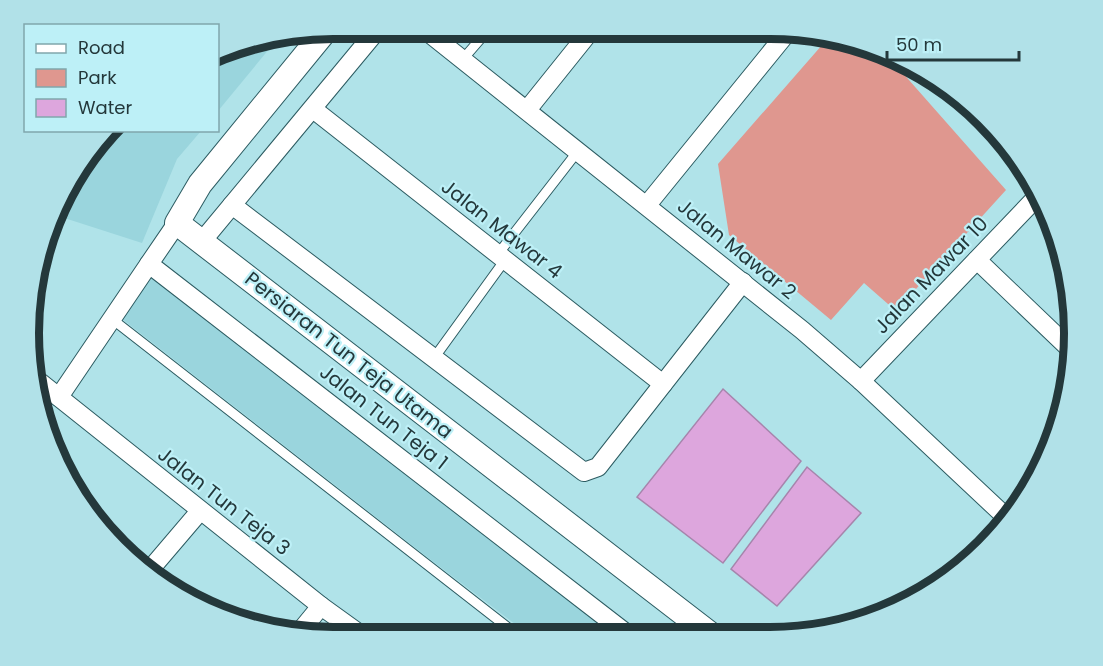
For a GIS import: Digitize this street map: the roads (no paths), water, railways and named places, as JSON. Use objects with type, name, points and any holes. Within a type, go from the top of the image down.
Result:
[{"type":"street","points":[[202,240],[369,39]]},
{"type":"street","name":"Jalan Mawar 2","points":[[437,39],[743,282],[861,381],[1002,513]]},
{"type":"street","points":[[527,110],[584,39]]},
{"type":"street","points":[[59,397],[200,184],[318,40]]},
{"type":"street","points":[[646,205],[781,40]]},
{"type":"street","name":"Jalan Mawar 4","points":[[313,109],[663,384]]},
{"type":"street","name":"Jalan Mawar 10","points":[[861,381],[1033,201]]},
{"type":"street","points":[[232,205],[584,472],[598,467],[743,282]]},
{"type":"street","name":"Persiaran Tun Teja Utama","points":[[177,222],[701,627]]},
{"type":"street","points":[[977,260],[1063,343]]},
{"type":"street","name":"Jalan Tun Teja 1","points":[[149,264],[618,627]]},
{"type":"street","name":"Jalan Tun Teja 3","points":[[44,385],[200,511],[350,627]]},
{"type":"street","points":[[153,566],[200,511]]},
{"type":"street","points":[[305,625],[321,606]]},
{"type":"lane","points":[[463,59],[480,39]]},
{"type":"lane","points":[[434,358],[502,257],[578,151]]},
{"type":"lane","points":[[112,319],[507,627]]},
{"type":"water","points":[[723,389],[801,461],[723,563],[637,497]]},
{"type":"water","points":[[807,467],[861,513],[777,606],[731,569]]}]
